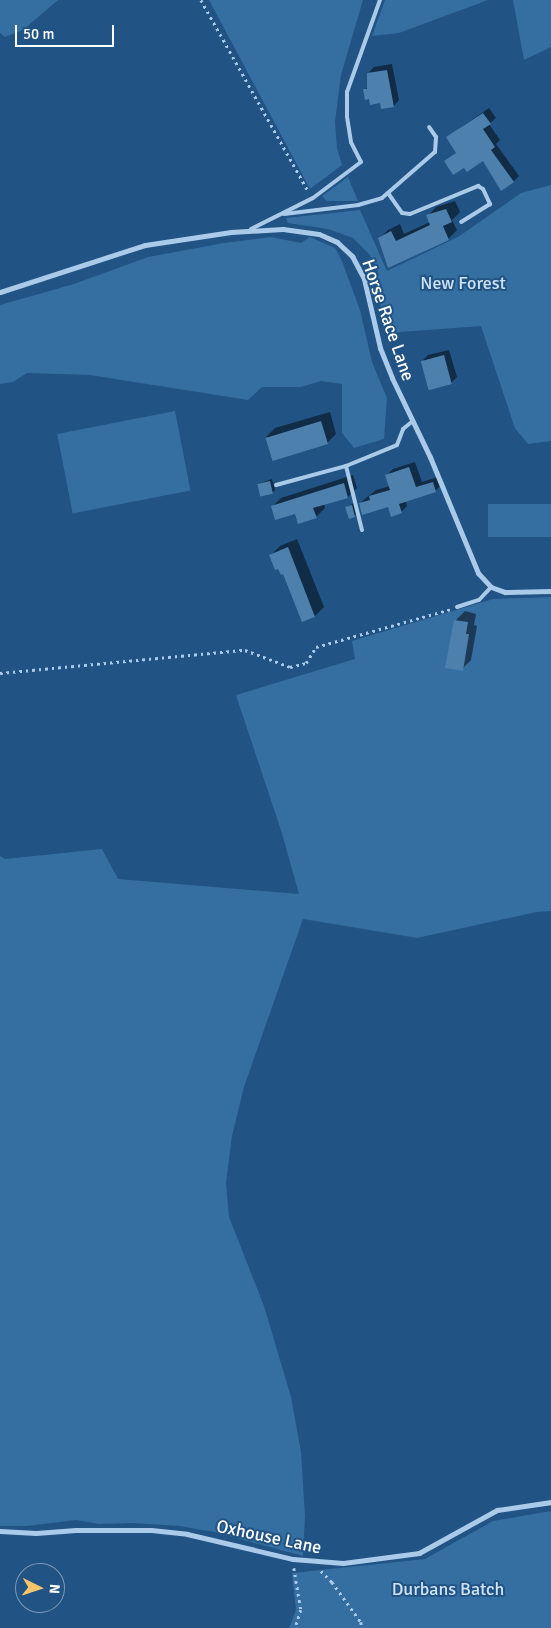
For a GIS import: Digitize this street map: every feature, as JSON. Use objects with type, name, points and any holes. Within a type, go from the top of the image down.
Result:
[{"type":"street","name":"Horse Race Lane","points":[[0,292],[145,245],[251,230],[283,229],[319,234],[337,242],[352,256],[364,279],[380,348],[392,378],[430,457],[478,573],[491,587]]},
{"type":"street","points":[[491,587],[506,592],[551,591]]},
{"type":"street","name":"Oxhouse Lane","points":[[0,1531],[36,1533],[76,1530],[151,1530],[187,1534],[293,1559],[343,1563],[419,1553],[497,1510],[551,1502]]},
{"type":"lane","points":[[251,230],[313,198],[361,162],[351,142],[347,116],[347,92],[380,0]]},
{"type":"lane","points":[[279,214],[358,205],[382,198],[435,152],[436,137],[429,127]]},
{"type":"lane","points":[[388,193],[402,213],[410,214],[478,186],[488,196],[490,204],[460,222]]},
{"type":"lane","points":[[276,485],[346,466],[397,445],[403,429],[413,421]]},
{"type":"lane","points":[[346,466],[362,530]]},
{"type":"lane","points":[[457,607],[479,600],[491,587]]},
{"type":"path","points":[[201,0],[313,198]]},
{"type":"path","points":[[0,672],[245,650],[290,667],[306,663],[316,647],[457,607]]},
{"type":"path","points":[[293,1559],[301,1610],[294,1628]]},
{"type":"path","points":[[312,1562],[332,1582],[361,1622],[362,1628]]},
{"type":"green space","points":[[0,0],[58,0],[23,30],[5,37],[0,33]]},
{"type":"green space","points":[[209,0],[363,0],[341,75],[335,122],[337,148],[342,165],[310,189]]},
{"type":"green space","points":[[385,0],[488,0],[399,33],[372,36]]},
{"type":"green space","points":[[513,0],[551,0],[551,47],[524,60]]},
{"type":"green space","points":[[348,177],[358,201],[327,201],[322,196]]},
{"type":"green space","name":"New Forest","points":[[551,185],[551,441],[528,444],[515,428],[481,326],[387,333],[374,277],[379,274],[370,255],[353,238],[328,229],[288,223],[286,218],[360,210],[387,271],[458,237],[521,193]]},
{"type":"green space","points":[[271,237],[301,243],[310,237],[335,248],[342,261],[360,310],[372,362],[387,398],[384,439],[354,448],[342,433],[342,384],[321,381],[301,387],[262,387],[248,400],[90,375],[27,373],[13,382],[0,384],[0,305],[74,284],[148,257],[224,243]]},
{"type":"green space","points":[[175,411],[190,491],[73,513],[57,434]]},
{"type":"green space","points":[[488,504],[551,504],[551,537],[488,537]]},
{"type":"green space","points":[[551,597],[551,911],[537,912],[417,938],[303,919],[244,1087],[232,1136],[226,1183],[229,1217],[264,1306],[291,1397],[301,1452],[305,1516],[303,1556],[214,1532],[180,1526],[131,1523],[99,1524],[76,1520],[27,1526],[0,1526],[0,856],[5,859],[102,849],[118,879],[299,894],[281,830],[236,695],[355,659],[352,641],[493,599]]},
{"type":"green space","name":"Durbans Batch","points":[[551,1511],[551,1628],[289,1628],[296,1610],[292,1573],[425,1559],[493,1521]]},
{"type":"building","points":[[387,70],[394,107],[381,109],[380,103],[370,105],[369,99],[365,100],[363,89],[367,89],[367,73]]},
{"type":"building","points":[[483,113],[491,124],[483,129],[495,147],[491,150],[514,182],[501,191],[483,161],[467,172],[464,168],[453,175],[444,161],[456,153],[446,137]]},
{"type":"building","points":[[446,209],[452,222],[443,226],[449,240],[388,268],[378,238],[391,231],[396,241],[430,225],[426,215]]},
{"type":"building","points":[[444,355],[452,384],[429,390],[421,361]]},
{"type":"building","points":[[321,421],[328,444],[273,461],[266,438]]},
{"type":"building","points":[[409,467],[416,487],[433,482],[436,492],[399,504],[402,513],[391,517],[388,507],[362,515],[359,503],[370,500],[369,496],[390,490],[385,475]]},
{"type":"building","points":[[270,481],[273,494],[260,497],[257,484]]},
{"type":"building","points":[[344,483],[348,498],[313,508],[317,518],[298,524],[295,514],[275,520],[271,506]]},
{"type":"building","points":[[352,505],[355,517],[349,519],[345,507]]},
{"type":"building","points":[[288,547],[315,617],[302,622],[283,574],[281,575],[278,569],[275,570],[269,555]]},
{"type":"building","points":[[454,620],[468,622],[466,634],[469,634],[463,671],[445,668]]}]
